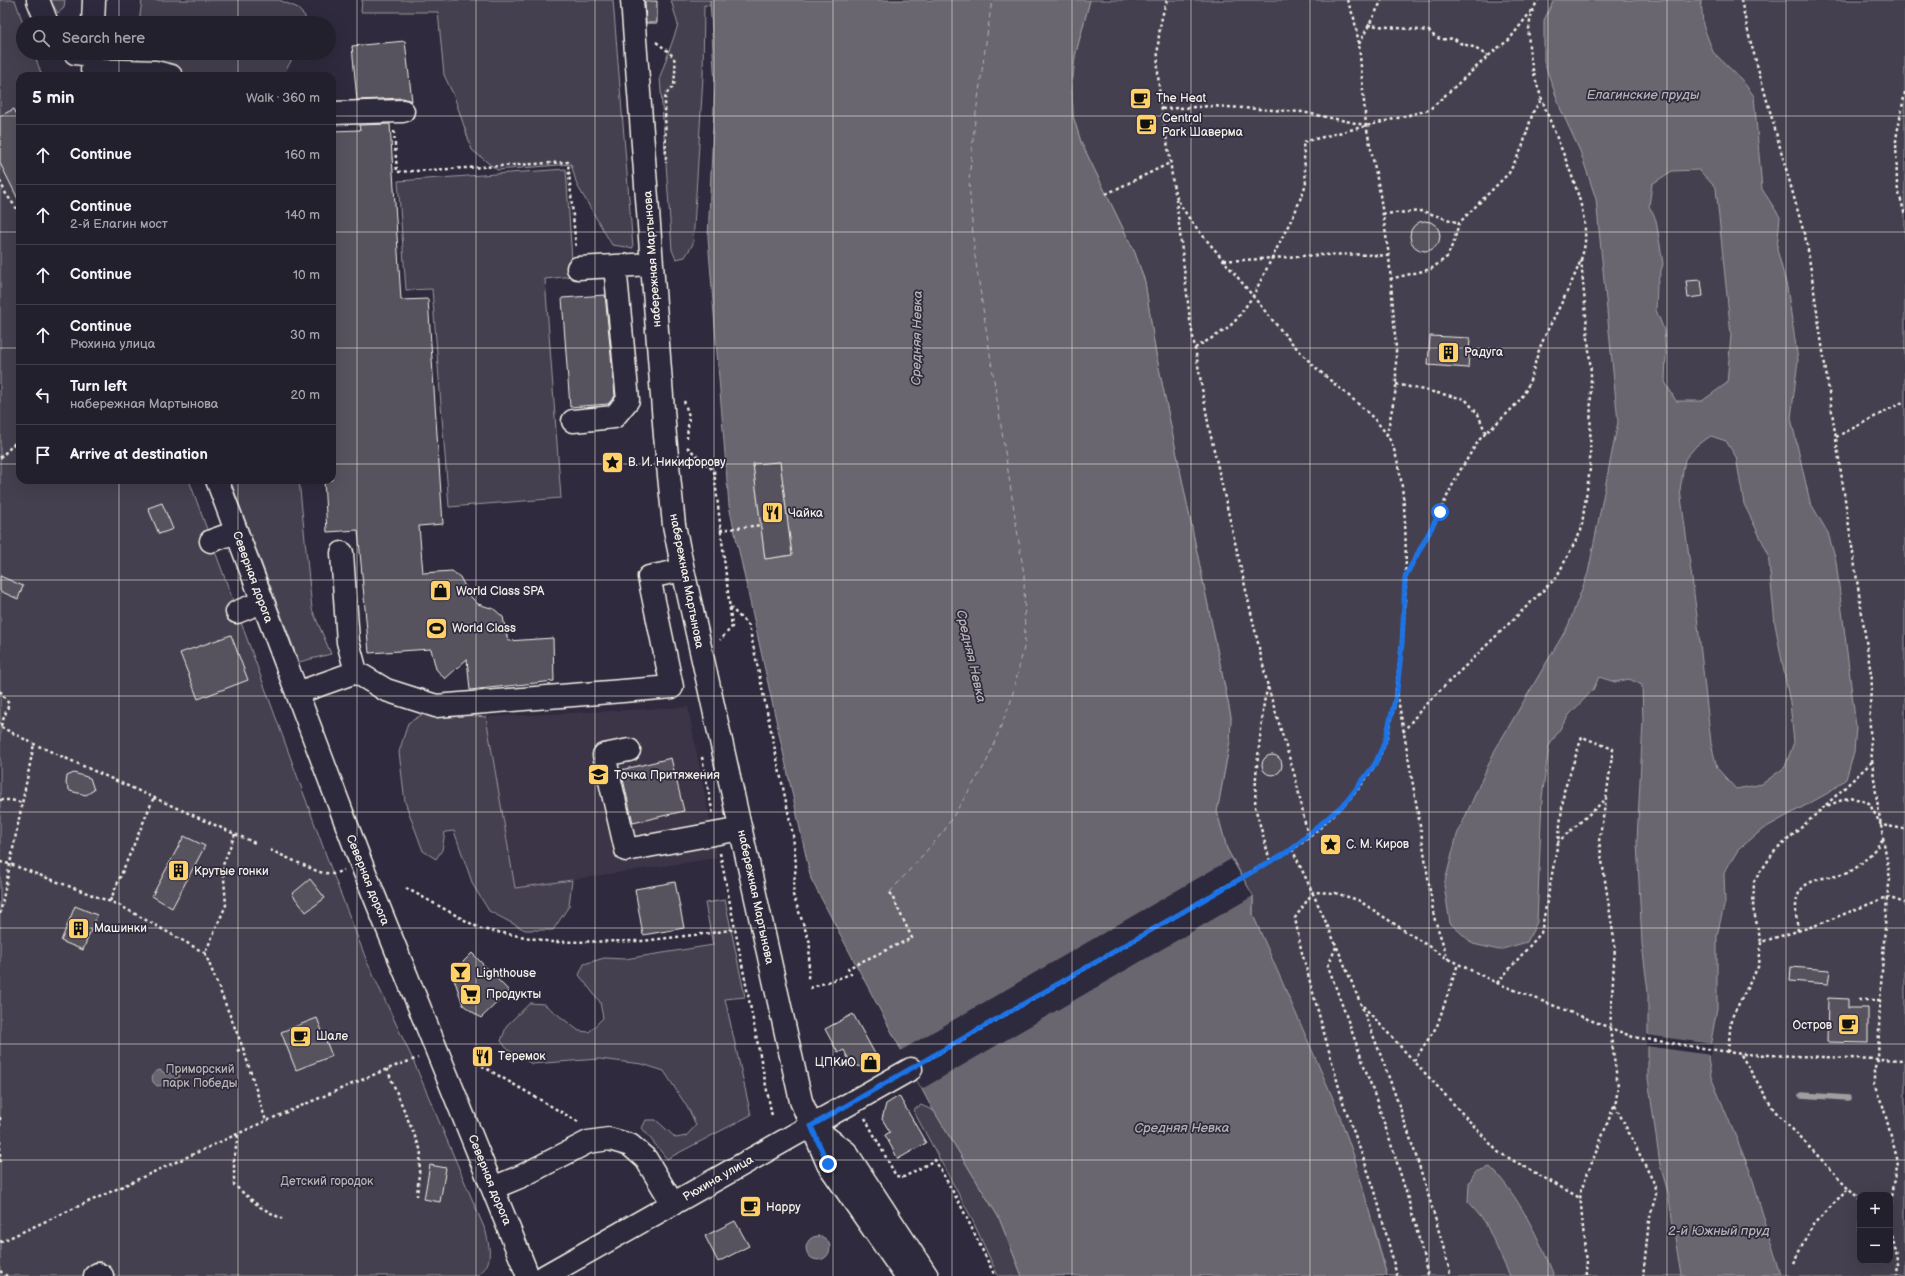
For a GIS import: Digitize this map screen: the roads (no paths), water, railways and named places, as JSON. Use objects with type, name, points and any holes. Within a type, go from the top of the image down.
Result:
[{"type":"street","points":[[38,0],[44,16]]},
{"type":"street","points":[[93,16],[94,0]]},
{"type":"street","name":"набережная Мартынова","points":[[632,0],[673,518],[683,570],[801,1101],[828,1164],[906,1276]]},
{"type":"street","points":[[89,61],[155,72]]},
{"type":"street","points":[[336,113],[403,111]]},
{"type":"street","points":[[578,268],[652,264]]},
{"type":"street","points":[[573,421],[614,417],[628,400],[615,266]]},
{"type":"street","name":"Северная дорога","points":[[218,484],[361,863],[528,1276]]},
{"type":"street","points":[[211,540],[236,532]]},
{"type":"street","points":[[342,553],[348,642],[356,672],[386,690],[436,706],[672,687],[649,577],[683,570]]},
{"type":"street","points":[[237,612],[262,602]]},
{"type":"street","points":[[297,694],[356,672]]},
{"type":"street","points":[[629,750],[604,755],[626,850],[741,829]]},
{"type":"street","name":"Рюхина улица","points":[[545,1276],[911,1069]]},
{"type":"street","points":[[811,1126],[846,1152],[927,1276]]},
{"type":"street","points":[[493,1188],[522,1176],[588,1142],[609,1139],[630,1145],[646,1159],[673,1204]]},
{"type":"street","points":[[95,1276],[98,1274],[102,1276]]},
{"type":"water","name":"Средняя Невка","points":[[710,0],[1090,0],[1075,56],[1072,86],[1073,116],[1081,142],[1135,253],[1145,282],[1155,349],[1231,717],[1230,741],[1217,812],[1227,849],[1253,896],[1253,915],[1335,1103],[1354,1156],[1387,1276],[1022,1276],[999,1218],[929,1103],[811,879],[729,506],[708,238],[715,85]],"holes":[[[780,462],[792,555],[765,559],[753,465]]]},
{"type":"water","name":"Елагинские пруды","points":[[1554,0],[1701,0],[1703,25],[1713,52],[1741,79],[1754,96],[1762,189],[1780,217],[1777,249],[1787,287],[1798,360],[1791,418],[1810,502],[1828,533],[1836,561],[1856,727],[1854,752],[1846,779],[1828,793],[1763,829],[1738,850],[1724,873],[1725,902],[1717,935],[1717,1008],[1708,1058],[1711,1077],[1750,1171],[1781,1276],[1681,1276],[1668,1192],[1660,1165],[1648,1078],[1648,992],[1642,944],[1637,841],[1643,721],[1642,685],[1629,679],[1615,682],[1599,677],[1593,690],[1569,715],[1549,746],[1542,798],[1537,922],[1527,942],[1499,950],[1473,944],[1450,923],[1444,885],[1457,835],[1495,750],[1568,626],[1588,573],[1618,422],[1596,199],[1580,151],[1561,110],[1544,62],[1544,20]],"holes":[[[1699,170],[1716,188],[1731,335],[1727,383],[1702,401],[1676,401],[1665,382],[1666,355],[1664,330],[1656,310],[1657,284],[1663,264],[1656,220],[1649,206],[1652,184],[1672,171]],[[1711,436],[1726,441],[1736,457],[1744,504],[1768,553],[1775,624],[1790,703],[1794,742],[1785,767],[1762,784],[1736,789],[1717,768],[1711,743],[1697,616],[1680,490],[1685,459],[1697,445]]]},
{"type":"water","points":[[160,1070],[166,1074],[178,1071],[180,1076],[177,1079],[167,1080],[163,1085],[157,1086],[153,1082],[152,1076]]},
{"type":"water","points":[[1490,1167],[1500,1177],[1519,1204],[1535,1233],[1554,1276],[1510,1276],[1485,1222],[1468,1202],[1469,1183],[1475,1172]]},
{"type":"water","points":[[818,1236],[823,1237],[829,1243],[829,1253],[823,1259],[818,1260],[813,1259],[807,1253],[806,1248],[807,1243],[813,1237]]},
{"type":"waterway","points":[[1801,1095],[1848,1098]]},
{"type":"place","name":"The Heat","points":[[1141,98]]},
{"type":"place","name":"Central Park Шаверма","points":[[1146,125]]},
{"type":"place","name":"Радуга","points":[[1449,352]]},
{"type":"place","name":"В. И. Никифорову","points":[[612,462]]},
{"type":"place","name":"Чайка","points":[[772,513]]},
{"type":"place","name":"World Class SPA","points":[[440,591]]},
{"type":"place","name":"World Class","points":[[436,628]]},
{"type":"place","name":"Точка Притяжения","points":[[598,775]]},
{"type":"place","name":"С. М. Киров","points":[[1330,844]]},
{"type":"place","name":"Крутые гонки","points":[[178,871]]},
{"type":"place","name":"Машинки","points":[[79,928]]},
{"type":"place","name":"Lighthouse","points":[[461,973]]},
{"type":"place","name":"Продукты","points":[[471,994]]},
{"type":"place","name":"Остров","points":[[1848,1025]]},
{"type":"place","name":"Шале","points":[[301,1036]]},
{"type":"place","name":"Теремок","points":[[483,1056]]},
{"type":"place","name":"ЦПКиО","points":[[871,1062]]},
{"type":"place","name":"Happy","points":[[751,1207]]},
{"type":"park label","name":"Приморский парк Победы","points":[[200,1076]]},
{"type":"park label","name":"Детский городок","points":[[327,1181]]},
{"type":"water label","name":"2-й Южный пруд","points":[[1719,1230]]}]
